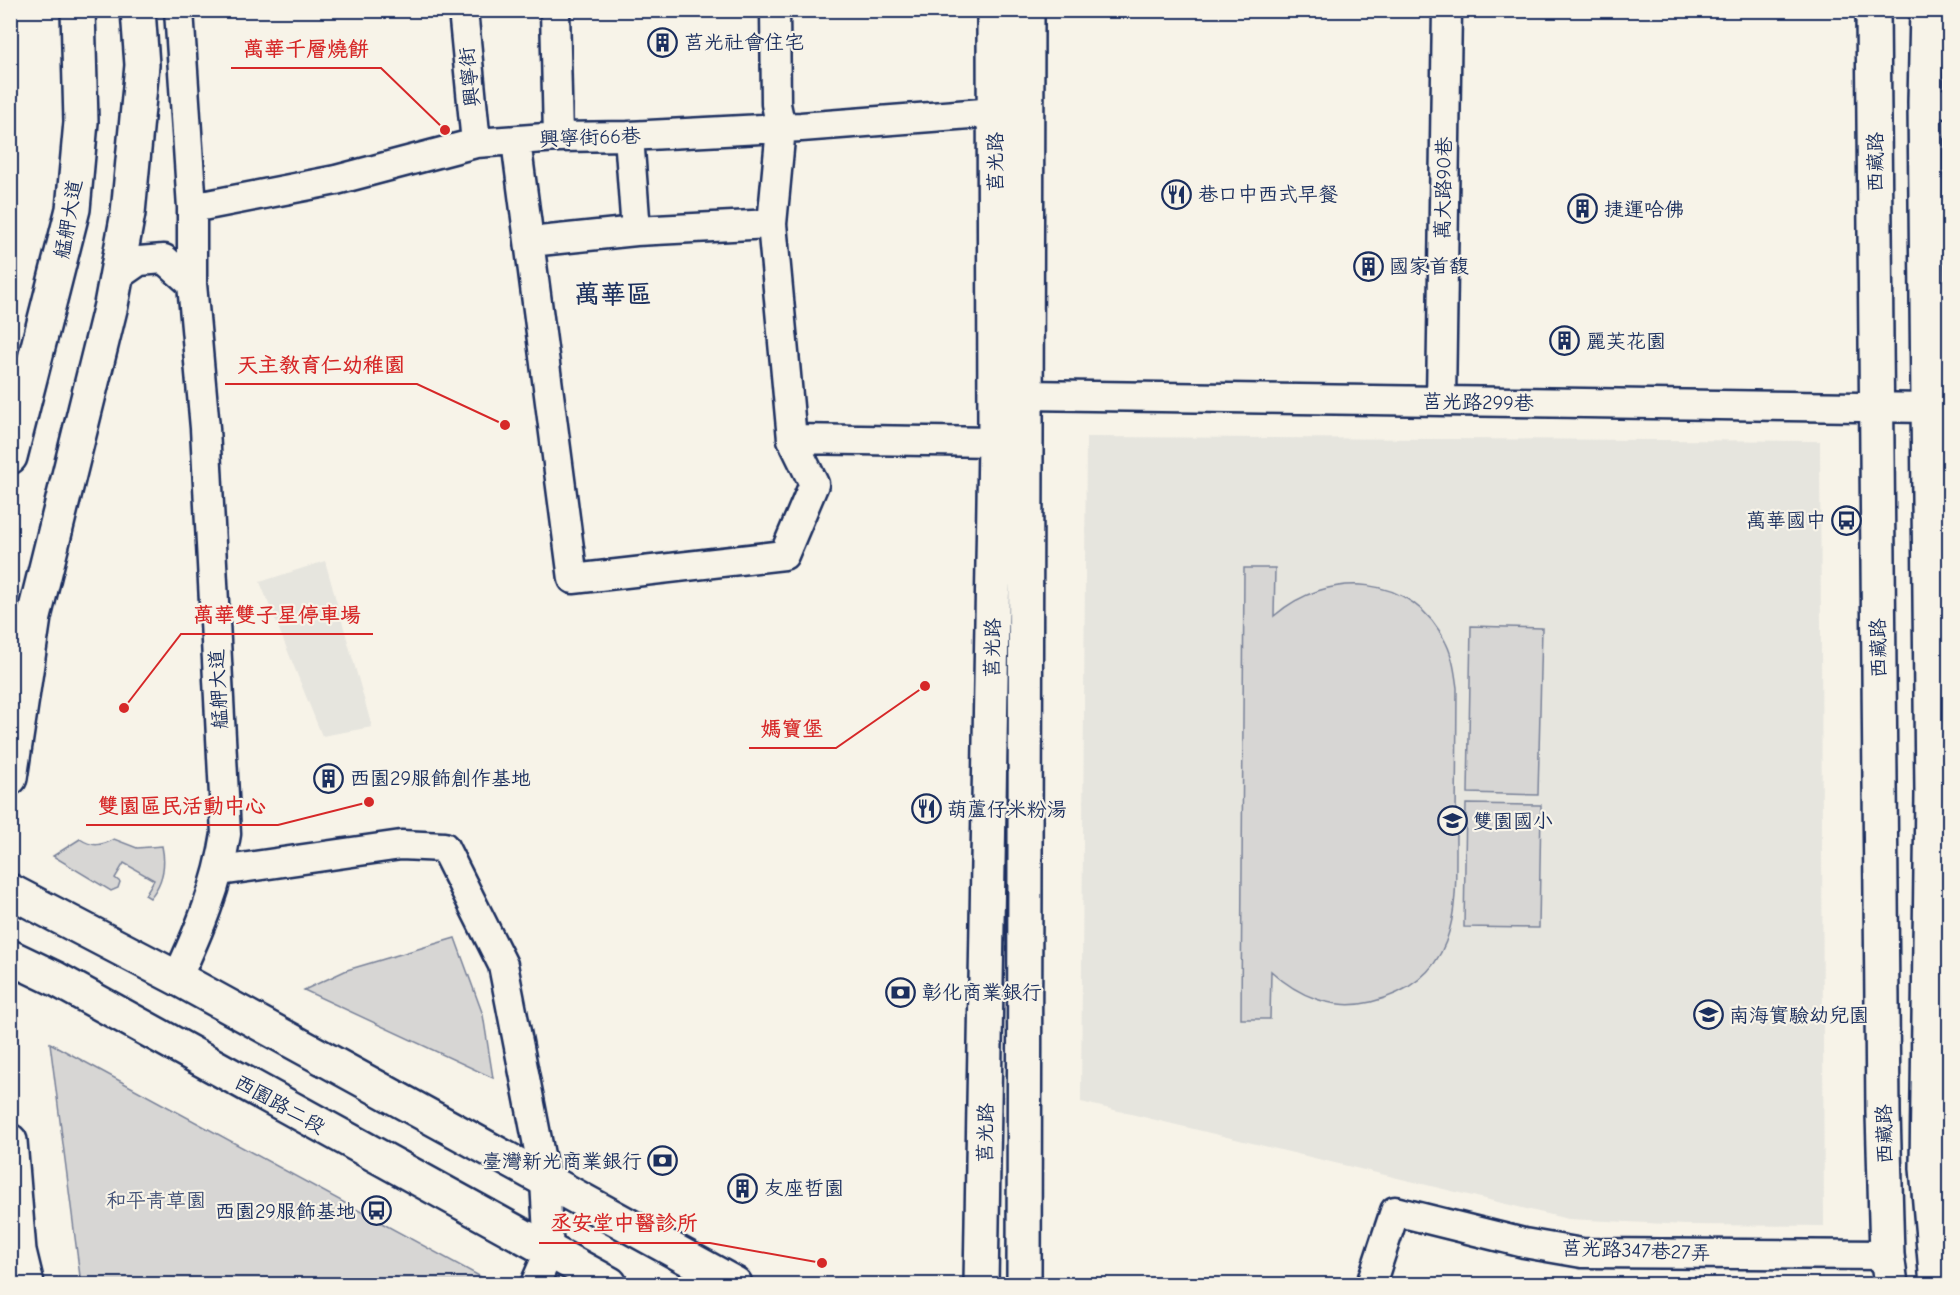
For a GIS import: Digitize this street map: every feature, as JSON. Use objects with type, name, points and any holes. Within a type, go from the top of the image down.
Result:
[{"type":"street","name":"艋舺大道","points":[[10,457],[73,209],[81,122],[78,10]]},
{"type":"street","points":[[10,778],[34,617],[117,277],[128,213],[142,65],[138,10]]},
{"type":"street","name":"艋舺大道","points":[[177,978],[220,871],[226,834],[205,428],[192,284],[192,207],[179,10]]},
{"type":"street","name":"興寧街","points":[[463,10],[476,143]]},
{"type":"street","points":[[555,10],[558,136]]},
{"type":"street","points":[[516,141],[573,579],[784,555],[814,484],[792,439],[771,224],[781,128],[776,104],[775,10]]},
{"type":"street","name":"莒光路","points":[[981,1284],[994,442],[996,112],[994,10]]},
{"type":"street","name":"莒光路","points":[[1024,1284],[1027,10]]},
{"type":"street","name":"萬大路90巷","points":[[1441,401],[1447,10]]},
{"type":"street","name":"西藏路","points":[[1874,10],[1883,1102],[1889,1270]]},
{"type":"street","points":[[1927,10],[1937,103],[1930,408],[1932,794],[1927,1168],[1937,1284]]},
{"type":"street","name":"興寧街66巷","points":[[192,207],[336,180],[476,143],[558,136],[629,136],[781,128],[996,112]]},
{"type":"street","points":[[629,136],[636,231]]},
{"type":"street","points":[[530,242],[636,231],[771,224]]},
{"type":"street","points":[[117,277],[139,261],[164,259],[192,284]]},
{"type":"street","name":"莒光路299巷","points":[[1026,396],[1930,408]]},
{"type":"street","points":[[792,439],[994,442]]},
{"type":"street","points":[[220,871],[401,845],[444,847],[503,965],[545,1181],[549,1252],[535,1284]]},
{"type":"street","points":[[10,891],[177,978],[735,1284]]},
{"type":"street","name":"西園路二段","points":[[10,957],[66,985],[610,1284]]},
{"type":"street","points":[[10,1141],[19,1251],[27,1284]]},
{"type":"street","name":"莒光路347巷27弄","points":[[1371,1284],[1395,1211],[1524,1243],[1582,1253],[1889,1270]]},
{"type":"shaded area","name":"雙園國小","points":[[1086,437],[1820,441],[1824,1226],[1686,1225],[1568,1219],[1081,1102]]},
{"type":"shaded area","points":[[325,561],[372,727],[322,736],[260,582]]},
{"type":"green space","points":[[1244,568],[1275,568],[1274,616],[1296,601],[1319,591],[1343,585],[1368,586],[1391,591],[1413,603],[1431,620],[1446,643],[1450,654],[1457,688],[1457,704],[1456,878],[1449,932],[1440,955],[1425,975],[1402,991],[1371,1002],[1343,1004],[1317,999],[1293,988],[1271,971],[1270,1019],[1241,1019]]},
{"type":"green space","points":[[1471,626],[1542,628],[1538,795],[1468,793]]},
{"type":"green space","points":[[1466,804],[1541,805],[1539,928],[1464,927]]},
{"type":"green space","points":[[80,839],[84,842],[101,844],[114,839],[137,848],[162,846],[164,860],[162,874],[150,898],[145,895],[154,880],[124,863],[115,878],[120,882],[118,888],[111,891],[53,856]]},
{"type":"green space","points":[[455,938],[483,1015],[493,1078],[304,990],[347,970]]},
{"type":"green space","name":"和平青草園","points":[[50,1043],[494,1284],[81,1284]]},
{"type":"place","name":"莒光社會住宅","points":[[663,42]]},
{"type":"place","name":"萬華千層燒餅","points":[[445,130]]},
{"type":"place","name":"巷口中西式早餐","points":[[1177,194]]},
{"type":"place","name":"捷運哈佛","points":[[1583,209]]},
{"type":"place","name":"國家首馥","points":[[1368,266]]},
{"type":"place","name":"麗芙花園","points":[[1565,341]]},
{"type":"place","name":"天主教育仁幼稚園","points":[[505,425]]},
{"type":"place","name":"萬華國中","points":[[1847,520]]},
{"type":"place","name":"媽寶堡","points":[[925,686]]},
{"type":"place","name":"萬華雙子星停車場","points":[[124,708]]},
{"type":"place","name":"西園29服飾創作基地","points":[[329,778]]},
{"type":"place","name":"雙園區民活動中心","points":[[369,802]]},
{"type":"place","name":"葫蘆仔米粉湯","points":[[926,809]]},
{"type":"place","name":"雙園國小","points":[[1452,821]]},
{"type":"place","name":"彰化商業銀行","points":[[901,992]]},
{"type":"place","name":"南海實驗幼兒園","points":[[1708,1015]]},
{"type":"place","name":"臺灣新光商業銀行","points":[[663,1161]]},
{"type":"place","name":"友座哲園","points":[[743,1188]]},
{"type":"place","name":"西園29服飾基地","points":[[377,1211]]},
{"type":"place","name":"丞安堂中醫診所","points":[[822,1263]]},
{"type":"district","name":"萬華區","points":[[613,294]]}]
